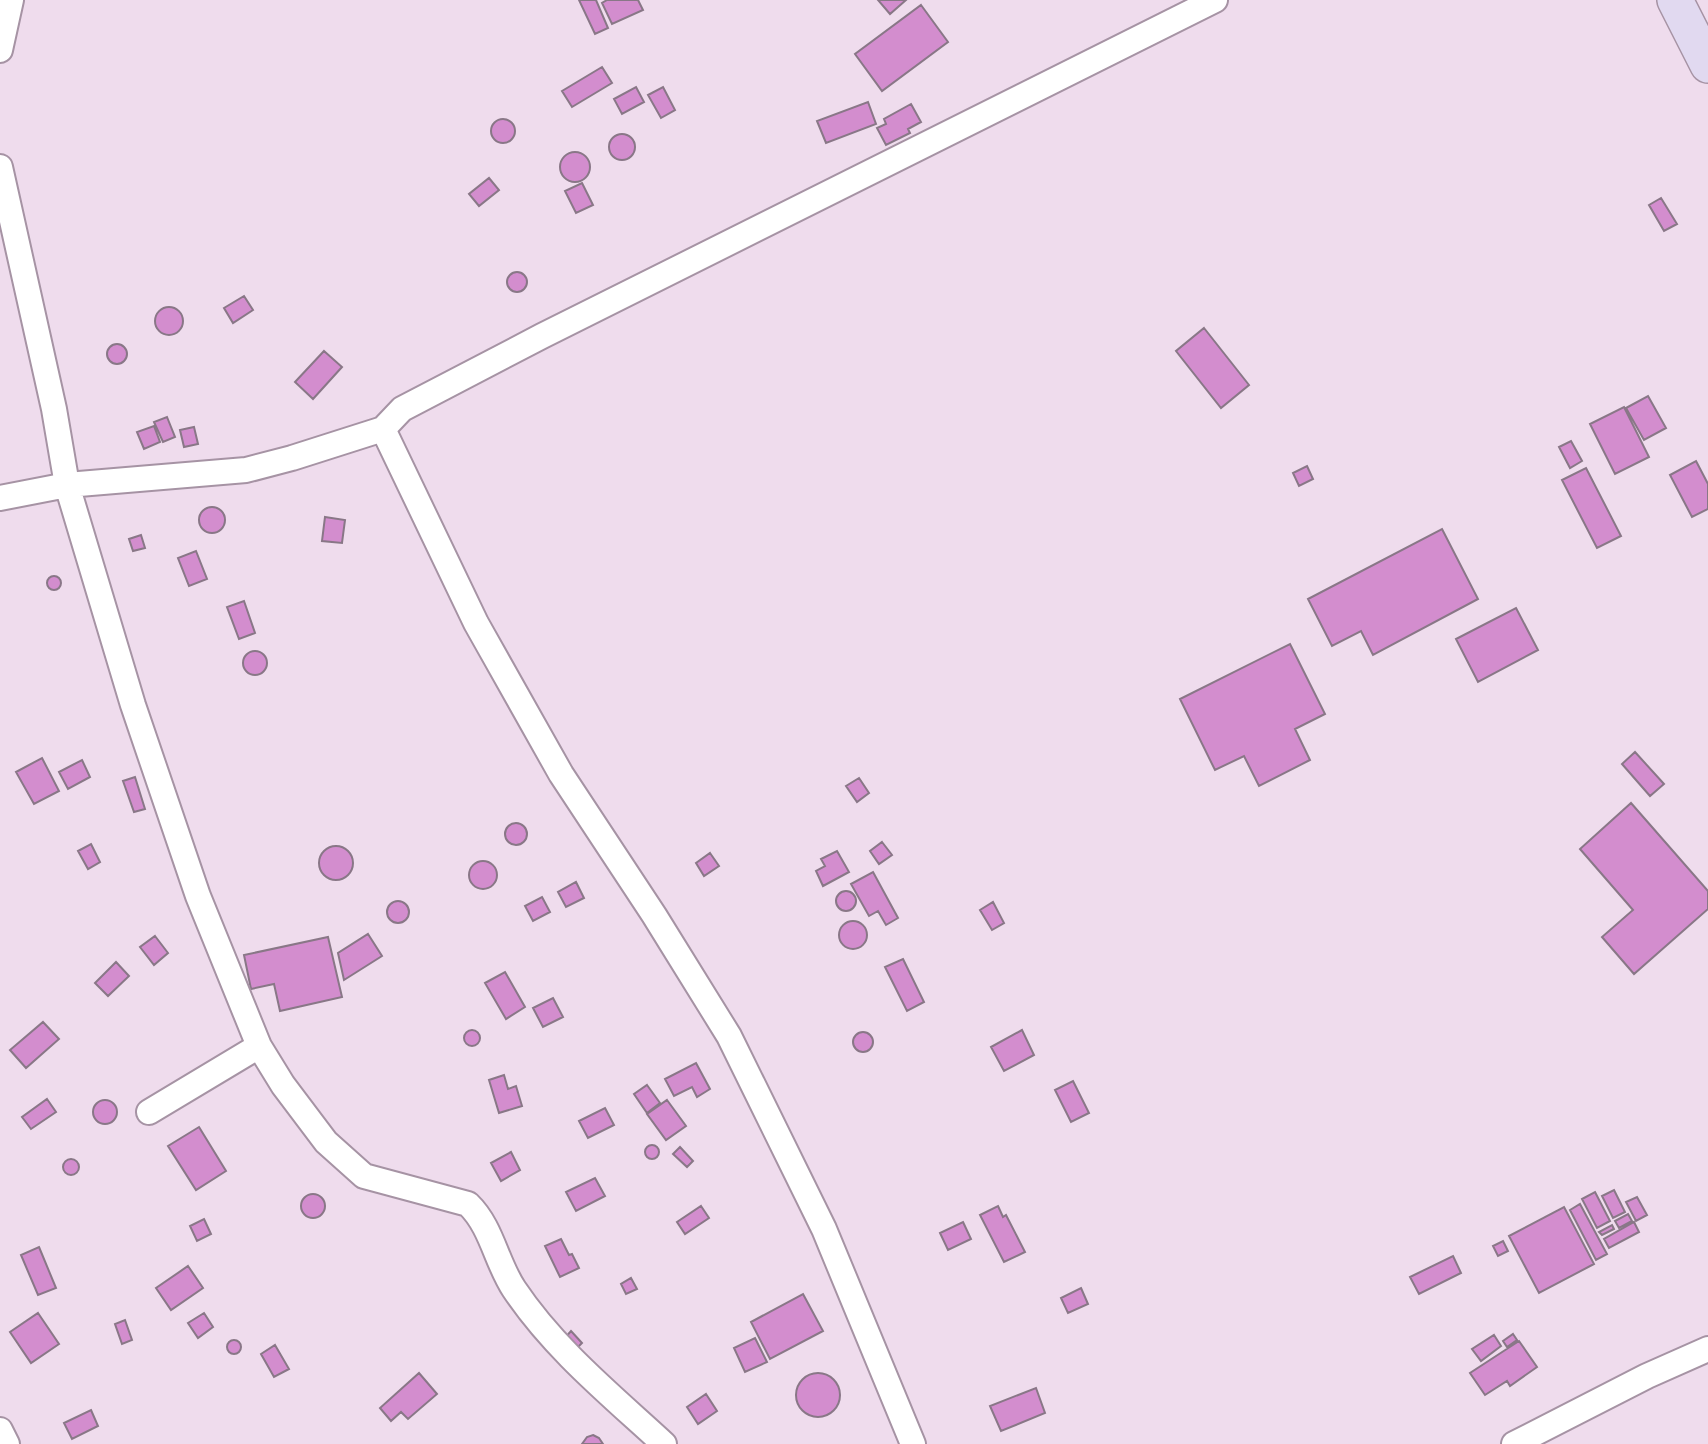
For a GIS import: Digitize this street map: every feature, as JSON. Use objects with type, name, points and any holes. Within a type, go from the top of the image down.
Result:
[{"type":"main road","points":[[1675,0],[1708,65]]},
{"type":"street","points":[[0,51],[11,0]]},
{"type":"street","points":[[0,498],[67,485],[246,470],[383,429],[402,409],[542,336],[1215,0]]},
{"type":"street","points":[[0,167],[54,409],[67,485],[133,705],[198,896],[259,1045],[283,1084],[327,1142],[364,1176],[468,1204],[480,1215],[513,1288],[554,1339],[587,1374],[664,1444]]},
{"type":"street","points":[[383,429],[476,623],[562,774],[729,1036],[824,1229],[913,1444]]},
{"type":"street","points":[[149,1112],[259,1045]]},
{"type":"street","points":[[1514,1444],[1647,1376],[1708,1349]]},
{"type":"street","points":[[0,1430],[7,1444]]},
{"type":"building","points":[[579,0],[596,0],[608,28],[595,34]]},
{"type":"building","points":[[607,0],[638,0],[643,10],[612,24],[602,3]]},
{"type":"building","points":[[878,0],[906,0],[890,14]]},
{"type":"building","points":[[921,5],[948,42],[882,91],[855,54]]},
{"type":"building","points":[[602,67],[612,83],[572,107],[562,91]]},
{"type":"building","points":[[636,87],[644,102],[622,114],[614,99]]},
{"type":"building","points":[[663,87],[675,110],[661,118],[648,95]]},
{"type":"building","points":[[868,102],[876,124],[826,143],[817,121]]},
{"type":"building","points":[[911,104],[921,122],[908,129],[910,133],[886,145],[877,128],[886,124],[884,119]]},
{"type":"building","points":[[503,119],[511,123],[515,131],[511,139],[503,143],[495,139],[491,131],[495,123]]},
{"type":"building","points":[[622,134],[631,138],[635,147],[631,156],[622,160],[613,156],[609,147],[613,138]]},
{"type":"building","points":[[575,152],[581,153],[589,161],[589,173],[581,181],[575,182],[569,181],[561,173],[560,167],[561,161],[569,153]]},
{"type":"building","points":[[489,178],[499,190],[479,206],[469,194]]},
{"type":"building","points":[[582,183],[593,205],[576,213],[565,191]]},
{"type":"building","points":[[1661,198],[1677,224],[1664,231],[1649,205]]},
{"type":"building","points":[[513,272],[521,272],[527,282],[521,292],[513,292],[507,286],[507,278]]},
{"type":"building","points":[[244,296],[253,310],[233,323],[224,308]]},
{"type":"building","points":[[169,307],[179,311],[183,321],[179,331],[169,335],[159,331],[155,321],[159,311]]},
{"type":"building","points":[[1204,328],[1249,385],[1221,408],[1176,351]]},
{"type":"building","points":[[117,344],[124,347],[127,354],[124,361],[117,364],[110,361],[107,354],[110,347]]},
{"type":"building","points":[[324,351],[342,367],[313,399],[295,382]]},
{"type":"building","points":[[1648,396],[1666,428],[1644,440],[1626,408]]},
{"type":"building","points":[[1624,407],[1649,457],[1615,474],[1590,424]]},
{"type":"building","points":[[167,417],[175,437],[163,442],[154,422]]},
{"type":"building","points":[[154,426],[160,442],[144,449],[137,432]]},
{"type":"building","points":[[194,427],[198,444],[184,447],[180,430]]},
{"type":"building","points":[[1571,441],[1582,461],[1570,468],[1559,447]]},
{"type":"building","points":[[1696,461],[1708,484],[1708,509],[1692,517],[1670,475]]},
{"type":"building","points":[[1307,466],[1313,479],[1299,486],[1293,473]]},
{"type":"building","points":[[1586,468],[1621,536],[1597,548],[1562,480]]},
{"type":"building","points":[[212,507],[221,511],[225,520],[221,529],[212,533],[203,529],[199,520],[203,511]]},
{"type":"building","points":[[325,517],[345,520],[342,543],[322,541]]},
{"type":"building","points":[[1442,529],[1478,599],[1373,655],[1361,631],[1332,646],[1308,599]]},
{"type":"building","points":[[141,535],[145,548],[133,551],[129,539]]},
{"type":"building","points":[[196,551],[207,579],[189,586],[178,558]]},
{"type":"building","points":[[51,576],[57,576],[61,583],[57,590],[51,590],[47,586],[47,580]]},
{"type":"building","points":[[244,601],[255,633],[239,639],[227,607]]},
{"type":"building","points":[[1516,608],[1538,650],[1478,682],[1456,639]]},
{"type":"building","points":[[1290,644],[1325,714],[1295,729],[1310,760],[1259,786],[1244,756],[1215,770],[1180,699]]},
{"type":"building","points":[[255,651],[264,654],[267,663],[264,672],[255,675],[246,672],[243,663],[246,654]]},
{"type":"building","points":[[1635,752],[1664,784],[1650,796],[1622,764]]},
{"type":"building","points":[[42,758],[59,791],[34,804],[16,772]]},
{"type":"building","points":[[82,760],[90,777],[68,789],[59,772]]},
{"type":"building","points":[[135,777],[145,809],[134,812],[123,781]]},
{"type":"building","points":[[859,778],[869,793],[857,802],[846,786]]},
{"type":"building","points":[[1631,803],[1708,891],[1708,909],[1634,974],[1602,937],[1633,910],[1580,849]]},
{"type":"building","points":[[516,823],[524,826],[527,834],[524,842],[516,845],[508,842],[505,834],[508,826]]},
{"type":"building","points":[[882,842],[892,855],[879,864],[870,851]]},
{"type":"building","points":[[91,844],[100,862],[88,869],[78,851]]},
{"type":"building","points":[[336,846],[348,851],[353,863],[348,875],[336,880],[324,875],[319,863],[324,851]]},
{"type":"building","points":[[837,851],[849,872],[823,886],[816,871],[825,866],[821,859]]},
{"type":"building","points":[[710,853],[719,866],[704,876],[696,863]]},
{"type":"building","points":[[483,861],[493,865],[497,875],[493,885],[483,889],[473,885],[469,875],[473,865]]},
{"type":"building","points":[[873,872],[898,918],[886,925],[878,911],[869,916],[851,884]]},
{"type":"building","points":[[576,882],[584,898],[566,907],[558,892]]},
{"type":"building","points":[[846,891],[853,894],[856,901],[853,908],[846,911],[839,908],[836,901],[839,894]]},
{"type":"building","points":[[542,897],[550,912],[533,921],[525,906]]},
{"type":"building","points":[[398,901],[406,904],[409,912],[406,920],[398,923],[390,920],[387,912],[390,904]]},
{"type":"building","points":[[993,902],[1004,923],[992,930],[980,910]]},
{"type":"building","points":[[853,921],[863,925],[867,935],[863,945],[853,949],[843,945],[839,935],[843,925]]},
{"type":"building","points":[[368,934],[382,956],[344,980],[338,953]]},
{"type":"building","points":[[155,936],[168,953],[154,965],[140,947]]},
{"type":"building","points":[[328,937],[342,997],[280,1011],[274,984],[251,989],[244,955]]},
{"type":"building","points":[[903,959],[924,1002],[907,1011],[885,967]]},
{"type":"building","points":[[116,962],[129,976],[108,996],[95,983]]},
{"type":"building","points":[[505,972],[525,1007],[506,1019],[485,983]]},
{"type":"building","points":[[553,998],[563,1017],[543,1027],[533,1008]]},
{"type":"building","points":[[43,1022],[59,1039],[26,1068],[10,1050]]},
{"type":"building","points":[[472,1030],[480,1038],[472,1046],[464,1038]]},
{"type":"building","points":[[1022,1030],[1034,1055],[1004,1071],[991,1047]]},
{"type":"building","points":[[863,1032],[870,1035],[873,1042],[870,1049],[863,1052],[856,1049],[853,1042],[856,1035]]},
{"type":"building","points":[[696,1063],[710,1089],[697,1097],[692,1087],[674,1096],[665,1079]]},
{"type":"building","points":[[504,1075],[508,1089],[516,1086],[522,1106],[499,1113],[489,1080]]},
{"type":"building","points":[[1073,1081],[1089,1113],[1071,1122],[1055,1090]]},
{"type":"building","points":[[647,1085],[660,1103],[647,1113],[634,1094]]},
{"type":"building","points":[[47,1099],[56,1112],[31,1129],[22,1117]]},
{"type":"building","points":[[105,1100],[113,1104],[117,1112],[113,1120],[105,1124],[97,1120],[93,1112],[97,1104]]},
{"type":"building","points":[[667,1100],[686,1126],[666,1140],[647,1114]]},
{"type":"building","points":[[605,1108],[614,1125],[588,1138],[579,1121]]},
{"type":"building","points":[[199,1127],[226,1171],[196,1190],[168,1146]]},
{"type":"building","points":[[652,1145],[657,1147],[657,1157],[652,1159],[647,1157],[645,1152],[647,1147]]},
{"type":"building","points":[[680,1147],[693,1161],[687,1167],[673,1154]]},
{"type":"building","points":[[511,1152],[520,1170],[501,1181],[491,1163]]},
{"type":"building","points":[[71,1159],[77,1161],[77,1173],[71,1175],[65,1173],[63,1167],[65,1161]]},
{"type":"building","points":[[595,1178],[605,1196],[576,1211],[566,1192]]},
{"type":"building","points":[[1614,1190],[1625,1212],[1613,1218],[1602,1196]]},
{"type":"building","points":[[1595,1192],[1610,1221],[1597,1228],[1582,1199]]},
{"type":"building","points":[[313,1194],[324,1201],[325,1206],[318,1217],[313,1218],[302,1211],[301,1206],[308,1195]]},
{"type":"building","points":[[1637,1197],[1647,1215],[1636,1221],[1626,1202]]},
{"type":"building","points":[[1580,1204],[1607,1254],[1596,1260],[1570,1210]]},
{"type":"building","points":[[701,1206],[709,1218],[685,1234],[677,1222]]},
{"type":"building","points":[[998,1206],[1003,1217],[1006,1215],[1025,1252],[1004,1262],[980,1215]]},
{"type":"building","points":[[1564,1207],[1594,1264],[1539,1293],[1509,1236]]},
{"type":"building","points":[[1628,1214],[1632,1221],[1619,1228],[1615,1221]]},
{"type":"building","points":[[204,1219],[211,1234],[197,1241],[190,1226]]},
{"type":"building","points":[[963,1222],[971,1239],[948,1250],[940,1233]]},
{"type":"building","points":[[1634,1222],[1639,1232],[1609,1248],[1604,1239]]},
{"type":"building","points":[[1612,1225],[1614,1229],[1602,1235],[1599,1232]]},
{"type":"building","points":[[561,1239],[579,1268],[560,1277],[545,1246]]},
{"type":"building","points":[[1503,1241],[1508,1251],[1498,1256],[1493,1246]]},
{"type":"building","points":[[39,1247],[56,1288],[38,1295],[21,1255]]},
{"type":"building","points":[[1453,1256],[1461,1273],[1419,1294],[1410,1277]]},
{"type":"building","points":[[188,1266],[203,1288],[171,1310],[156,1288]]},
{"type":"building","points":[[631,1278],[637,1289],[626,1294],[621,1284]]},
{"type":"building","points":[[1081,1288],[1088,1304],[1068,1313],[1061,1298]]},
{"type":"building","points":[[803,1294],[823,1331],[770,1359],[751,1322]]},
{"type":"building","points":[[38,1313],[59,1344],[31,1363],[10,1332]]},
{"type":"building","points":[[204,1313],[213,1327],[198,1338],[188,1323]]},
{"type":"building","points":[[125,1320],[132,1340],[122,1344],[115,1324]]},
{"type":"building","points":[[571,1331],[582,1343],[575,1350],[564,1339]]},
{"type":"building","points":[[1513,1334],[1517,1340],[1507,1347],[1503,1341]]},
{"type":"building","points":[[1494,1335],[1501,1346],[1481,1361],[1472,1349]]},
{"type":"building","points":[[755,1338],[767,1362],[745,1372],[734,1348]]},
{"type":"building","points":[[231,1340],[237,1340],[241,1347],[237,1354],[231,1354],[227,1350],[227,1344]]},
{"type":"building","points":[[1519,1341],[1537,1367],[1510,1386],[1507,1381],[1485,1395],[1470,1373]]},
{"type":"building","points":[[275,1345],[289,1369],[274,1377],[261,1354]]},
{"type":"building","points":[[419,1373],[437,1394],[408,1419],[401,1412],[391,1421],[380,1408]]},
{"type":"building","points":[[818,1373],[833,1380],[840,1395],[833,1410],[818,1417],[803,1410],[796,1395],[803,1380]]},
{"type":"building","points":[[1036,1388],[1045,1413],[1001,1431],[990,1406]]},
{"type":"building","points":[[706,1394],[717,1411],[698,1424],[687,1407]]},
{"type":"building","points":[[91,1410],[98,1426],[72,1439],[64,1423]]},
{"type":"building","points":[[593,1435],[603,1444],[582,1444],[587,1437]]}]
